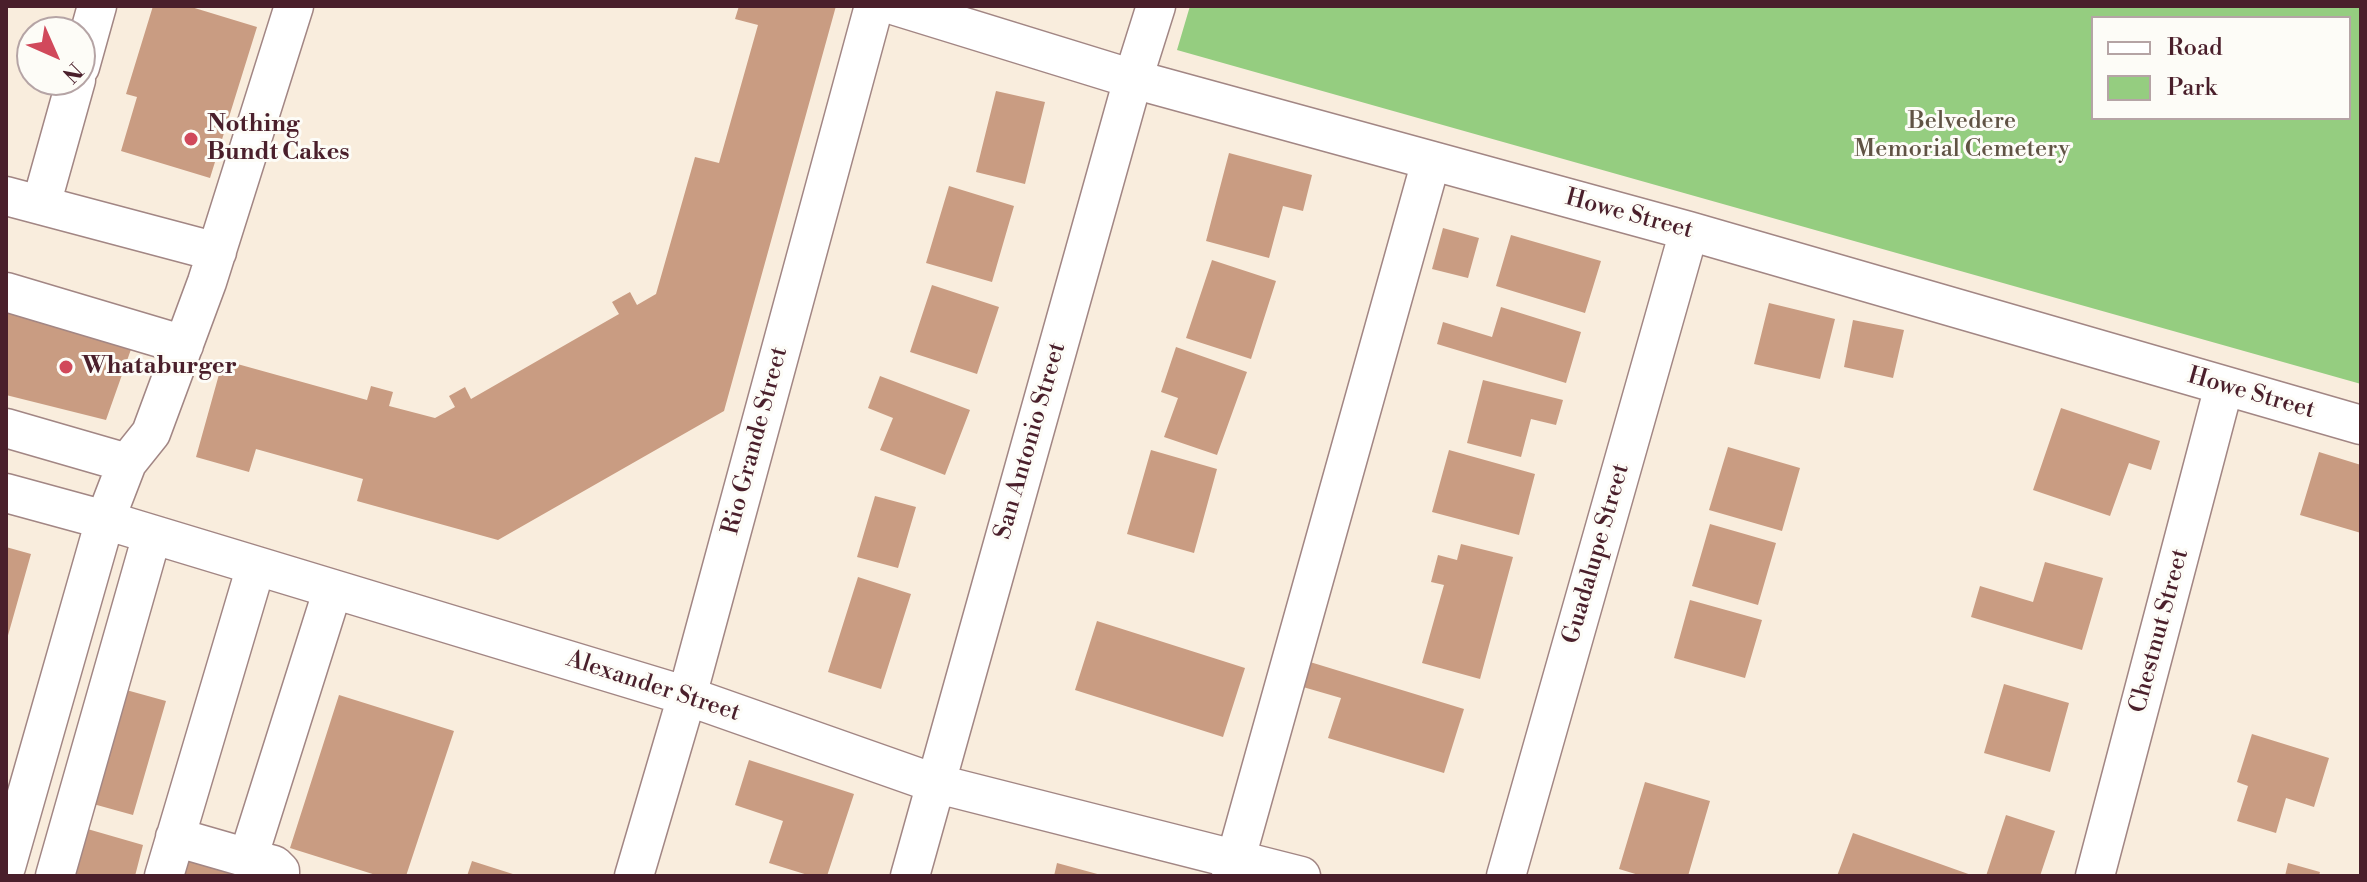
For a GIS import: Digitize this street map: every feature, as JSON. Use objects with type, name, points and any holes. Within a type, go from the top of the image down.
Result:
[{"type":"street","points":[[6,867],[105,520],[127,463],[151,433],[184,345],[217,252],[294,6]]},
{"type":"street","name":"Rio Grande Street","points":[[634,876],[687,696],[874,6]]},
{"type":"street","name":"Howe Street","points":[[896,6],[1133,79],[1689,231],[2361,425]]},
{"type":"street","name":"San Antonio Street","points":[[910,876],[1156,6]]},
{"type":"street","points":[[69,96],[24,201],[217,252]]},
{"type":"street","points":[[1234,868],[1431,161]]},
{"type":"street","name":"Guadalupe Street","points":[[1506,876],[1689,231]]},
{"type":"street","points":[[6,292],[184,345]]},
{"type":"street","name":"Chestnut Street","points":[[2095,876],[2224,386]]},
{"type":"street","points":[[6,428],[127,463]]},
{"type":"street","name":"Alexander Street","points":[[6,493],[105,520],[687,696],[934,783],[1234,868],[1301,876]]},
{"type":"street","points":[[55,876],[152,535]]},
{"type":"street","points":[[164,876],[256,566]]},
{"type":"street","points":[[175,837],[264,867],[333,589]]},
{"type":"green space","name":"Belvedere Memorial Cemetery","points":[[1190,6],[2361,6],[2361,384],[1177,50]]},
{"type":"building","points":[[153,6],[188,6],[257,27],[210,178],[121,151],[137,97],[126,94]]},
{"type":"building","points":[[739,6],[836,6],[724,411],[498,540],[357,501],[363,479],[256,449],[249,472],[196,457],[223,360],[367,400],[371,386],[393,392],[389,406],[435,418],[455,407],[449,396],[465,387],[471,399],[619,314],[612,302],[630,292],[637,305],[656,294],[695,157],[719,163],[758,25],[735,19]]},
{"type":"building","points":[[996,91],[1045,102],[1025,184],[976,172]]},
{"type":"building","points":[[1229,153],[1312,175],[1303,211],[1283,206],[1269,258],[1206,241]]},
{"type":"building","points":[[949,186],[1014,206],[992,282],[926,263]]},
{"type":"building","points":[[1443,228],[1479,238],[1468,278],[1432,269]]},
{"type":"building","points":[[1511,235],[1601,261],[1585,313],[1496,286]]},
{"type":"building","points":[[1212,260],[1276,281],[1251,359],[1186,338]]},
{"type":"building","points":[[932,285],[999,307],[977,374],[910,352]]},
{"type":"building","name":"Whataburger","points":[[6,300],[135,338],[106,420],[6,395]]},
{"type":"building","points":[[1769,303],[1835,319],[1820,379],[1754,364]]},
{"type":"building","points":[[1501,307],[1581,332],[1566,383],[1437,344],[1443,322],[1492,337]]},
{"type":"building","points":[[1853,320],[1904,330],[1893,378],[1844,367]]},
{"type":"building","points":[[1176,347],[1247,372],[1217,455],[1164,437],[1178,398],[1161,392]]},
{"type":"building","points":[[880,376],[970,410],[945,475],[880,450],[893,418],[868,408]]},
{"type":"building","points":[[1483,380],[1563,400],[1556,425],[1531,419],[1521,457],[1467,443]]},
{"type":"building","points":[[2061,408],[2160,441],[2151,470],[2129,463],[2110,516],[2033,490]]},
{"type":"building","points":[[1728,447],[1800,468],[1782,531],[1709,510]]},
{"type":"building","points":[[1151,450],[1217,469],[1194,553],[1127,534]]},
{"type":"building","points":[[1449,450],[1535,474],[1519,535],[1432,512]]},
{"type":"building","points":[[2319,452],[2361,465],[2361,533],[2300,515]]},
{"type":"building","points":[[875,496],[916,507],[898,568],[857,557]]},
{"type":"building","points":[[1710,524],[1776,543],[1758,605],[1692,586]]},
{"type":"building","points":[[1461,544],[1513,557],[1480,679],[1422,663],[1444,585],[1431,582],[1438,555],[1457,560]]},
{"type":"building","points":[[6,547],[31,554],[7,639],[6,639]]},
{"type":"building","points":[[2045,562],[2103,578],[2082,650],[1971,617],[1980,586],[2033,602]]},
{"type":"building","points":[[858,577],[911,594],[881,689],[828,672]]},
{"type":"building","points":[[1690,600],[1762,620],[1745,678],[1674,658]]},
{"type":"building","points":[[1097,621],[1245,668],[1223,737],[1075,690]]},
{"type":"building","points":[[1310,662],[1464,709],[1444,773],[1328,738],[1341,698],[1303,687]]},
{"type":"building","points":[[2004,684],[2069,703],[2050,772],[1984,753]]},
{"type":"building","points":[[119,688],[166,701],[133,815],[86,802]]},
{"type":"building","points":[[339,695],[454,731],[406,876],[379,876],[290,848]]},
{"type":"building","points":[[2252,734],[2329,758],[2314,807],[2286,798],[2276,833],[2237,821],[2248,786],[2237,782]]},
{"type":"building","points":[[749,760],[854,794],[827,876],[811,876],[769,863],[783,821],[735,805]]},
{"type":"building","points":[[1645,782],[1710,801],[1688,876],[1642,876],[1619,869]]},
{"type":"building","points":[[2006,815],[2055,831],[2040,876],[1986,876]]},
{"type":"building","points":[[84,828],[143,845],[135,876],[71,876]]},
{"type":"building","points":[[1853,833],[1974,876],[1837,876]]},
{"type":"building","points":[[186,858],[250,876],[181,876]]},
{"type":"building","points":[[472,861],[516,875],[516,876],[467,876]]},
{"type":"building","points":[[1057,863],[1101,875],[1101,876],[1054,876]]},
{"type":"building","points":[[2288,863],[2320,872],[2319,876],[2285,876]]},
{"type":"place","name":"Nothing Bundt Cakes","points":[[191,139]]},
{"type":"place","name":"Whataburger","points":[[66,367]]}]
